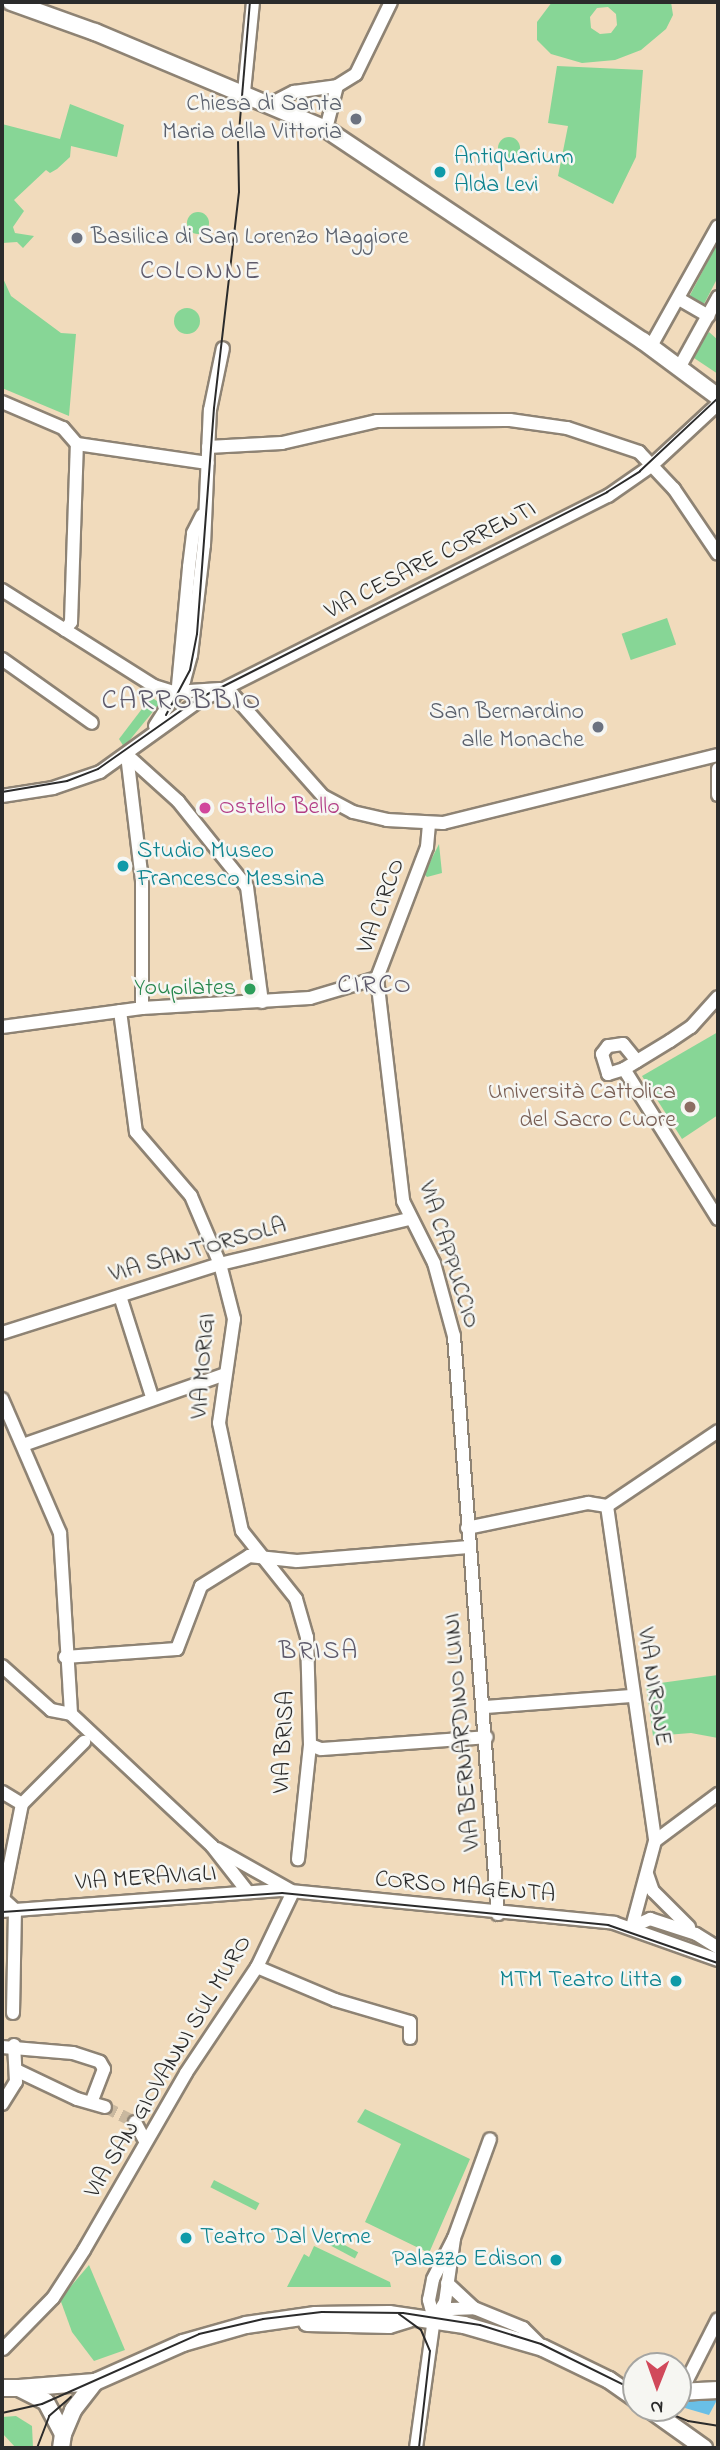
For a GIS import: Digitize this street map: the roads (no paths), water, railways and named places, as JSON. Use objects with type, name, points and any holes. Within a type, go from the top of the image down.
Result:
[{"type":"street","points":[[10,2],[272,103],[326,128],[650,346],[718,397]]},
{"type":"street","points":[[244,92],[253,2]]},
{"type":"street","points":[[272,103],[294,92],[337,86],[356,74],[391,2]]},
{"type":"street","points":[[326,128],[337,86]]},
{"type":"street","points":[[650,346],[718,226]]},
{"type":"street","points":[[679,368],[718,297]]},
{"type":"street","points":[[679,299],[708,316]]},
{"type":"street","points":[[149,735],[178,692],[192,545],[206,509],[212,391],[223,348]]},
{"type":"street","points":[[2,402],[63,428],[77,444],[208,463]]},
{"type":"street","name":"VIA CESARE CORRENTI","points":[[227,688],[608,496],[651,466],[718,404]]},
{"type":"street","points":[[208,447],[282,443],[377,421],[510,420],[567,428],[632,447],[674,489],[718,554]]},
{"type":"street","points":[[65,630],[71,622],[77,444]]},
{"type":"street","points":[[2,590],[154,686],[178,692],[227,688]]},
{"type":"street","points":[[2,659],[92,723]]},
{"type":"street","points":[[2,796],[78,781],[127,755],[149,735],[227,688]]},
{"type":"street","points":[[227,688],[323,796],[369,817],[429,824],[695,758],[718,755]]},
{"type":"street","points":[[127,755],[142,880],[142,1008]]},
{"type":"street","points":[[127,755],[178,801],[247,887],[262,1002]]},
{"type":"street","points":[[718,769],[718,790]]},
{"type":"street","name":"VIA CIRCO","points":[[2,1024],[142,1008],[310,998],[377,978],[427,847],[429,824]]},
{"type":"street","name":"VIA CAPPUCCIO","points":[[377,978],[409,1219],[434,1263],[454,1336],[468,1546]]},
{"type":"street","points":[[637,1061],[623,1044],[608,1046],[602,1054],[608,1074],[624,1069],[637,1061],[691,1027],[718,997]]},
{"type":"street","name":"VIA MORIGI","points":[[120,1011],[133,1122],[152,1150],[191,1196],[220,1264],[234,1319],[223,1375],[222,1441],[242,1531],[260,1557]]},
{"type":"street","points":[[624,1069],[718,1219]]},
{"type":"street","name":"VIA SANT'ORSOLA","points":[[2,1333],[220,1264],[409,1219]]},
{"type":"street","points":[[120,1296],[152,1397]]},
{"type":"street","points":[[23,1445],[152,1397],[223,1375]]},
{"type":"street","points":[[2,1399],[60,1533],[66,1574],[65,1657],[71,1714]]},
{"type":"street","points":[[467,1528],[588,1503],[607,1506],[718,1431]]},
{"type":"street","name":"VIA NIRONE","points":[[607,1506],[632,1696],[655,1841],[632,1927]]},
{"type":"street","points":[[65,1657],[177,1649],[201,1586],[249,1556],[297,1561],[468,1546]]},
{"type":"street","name":"VIA BERNARDINO LUINI","points":[[468,1546],[485,1707],[498,1914]]},
{"type":"street","name":"VIA BRISA","points":[[260,1557],[296,1598],[307,1637],[310,1745],[298,1859]]},
{"type":"street","points":[[2,1667],[51,1710],[71,1714],[212,1846],[248,1892]]},
{"type":"street","points":[[485,1707],[632,1696]]},
{"type":"street","points":[[310,1745],[321,1749],[487,1737]]},
{"type":"street","points":[[13,2013],[15,1956],[8,1910],[3,1899],[22,1804],[84,1742]]},
{"type":"street","points":[[2,1792],[22,1804]]},
{"type":"street","points":[[655,1841],[718,1794]]},
{"type":"street","points":[[212,1846],[293,1892]]},
{"type":"street","points":[[646,1874],[665,1906],[696,1934]]},
{"type":"street","name":"VIA MERAVIGLI","points":[[8,1910],[248,1892],[293,1892]]},
{"type":"street","name":"CORSO MAGENTA","points":[[293,1892],[632,1927],[718,1960]]},
{"type":"street","name":"VIA SAN GIOVANNI SUL MURO","points":[[3,2349],[53,2298],[145,2141],[257,1967],[293,1892]]},
{"type":"street","name":"CORSO MAGENTA","points":[[632,1927],[650,1919],[696,1934],[718,1948]]},
{"type":"street","points":[[257,1967],[346,2004],[410,2022],[410,2038]]},
{"type":"street","points":[[8,2046],[18,2071],[77,2099],[92,2100],[105,2106]]},
{"type":"street","points":[[8,2046],[100,2062],[104,2069],[92,2100]]},
{"type":"street","points":[[2,2104],[18,2071]]},
{"type":"street","points":[[135,2122],[145,2141]]},
{"type":"street","points":[[416,2448],[433,2319],[429,2300],[433,2279],[454,2238],[490,2139]]},
{"type":"street","points":[[433,2319],[445,2302],[454,2238]]},
{"type":"street","points":[[447,2283],[474,2308],[516,2324],[543,2348]]},
{"type":"street","points":[[433,2319],[451,2309],[474,2308]]},
{"type":"street","points":[[2,2388],[95,2382],[183,2343],[285,2319],[415,2316],[543,2348],[622,2384]]},
{"type":"street","points":[[692,2367],[718,2319]]},
{"type":"street","points":[[609,2380],[622,2389]]},
{"type":"street","points":[[62,2441],[73,2410],[95,2382]]},
{"type":"street","points":[[692,2387],[718,2390]]},
{"type":"street","points":[[19,2388],[46,2402],[62,2441]]},
{"type":"street","points":[[668,2422],[704,2448]]},
{"type":"water","points":[[718,2397],[709,2415],[692,2410],[692,2398]]},
{"type":"tunnel","points":[[105,2107],[135,2122]]},
{"type":"tram line","points":[[239,132],[250,2]]},
{"type":"tram line","points":[[166,715],[190,670],[197,634],[214,408],[239,192],[238,142]]},
{"type":"tram line","points":[[2,792],[67,781],[98,769],[196,700],[607,492],[640,471],[718,398]]},
{"type":"tram line","points":[[2,1912],[282,1893],[608,1925],[718,1963]]},
{"type":"tram line","points":[[2,2413],[42,2404],[199,2334],[263,2319],[322,2312],[403,2313],[480,2325],[541,2344],[622,2384]]},
{"type":"tram line","points":[[399,2314],[421,2330],[430,2351],[419,2448]]},
{"type":"tram line","points":[[37,2448],[49,2416],[71,2397]]},
{"type":"tram line","points":[[692,2422],[718,2426]]},
{"type":"place","name":"Chiesa di Santa Maria della Vittoria","points":[[356,119]]},
{"type":"place","name":"Antiquarium Alda Levi","points":[[440,172]]},
{"type":"place","name":"Basilica di San Lorenzo Maggiore","points":[[77,238]]},
{"type":"place","name":"San Bernardino alle Monache","points":[[598,727]]},
{"type":"place","name":"Ostello Bello","points":[[205,808]]},
{"type":"place","name":"Studio Museo Francesco Messina","points":[[123,866]]},
{"type":"place","name":"Youpilates","points":[[250,989]]},
{"type":"place","name":"Università Cattolica del Sacro Cuore","points":[[690,1107]]},
{"type":"place","name":"MTM Teatro Litta","points":[[676,1981]]},
{"type":"place","name":"Teatro Dal Verme","points":[[186,2238]]},
{"type":"place","name":"Palazzo Edison","points":[[556,2260]]},
{"type":"district","name":"COLONNE","points":[[201,273]]},
{"type":"district","name":"CARROBBIO","points":[[182,702]]},
{"type":"district","name":"CIRCO","points":[[375,987]]},
{"type":"district","name":"BRISA","points":[[319,1653]]}]
